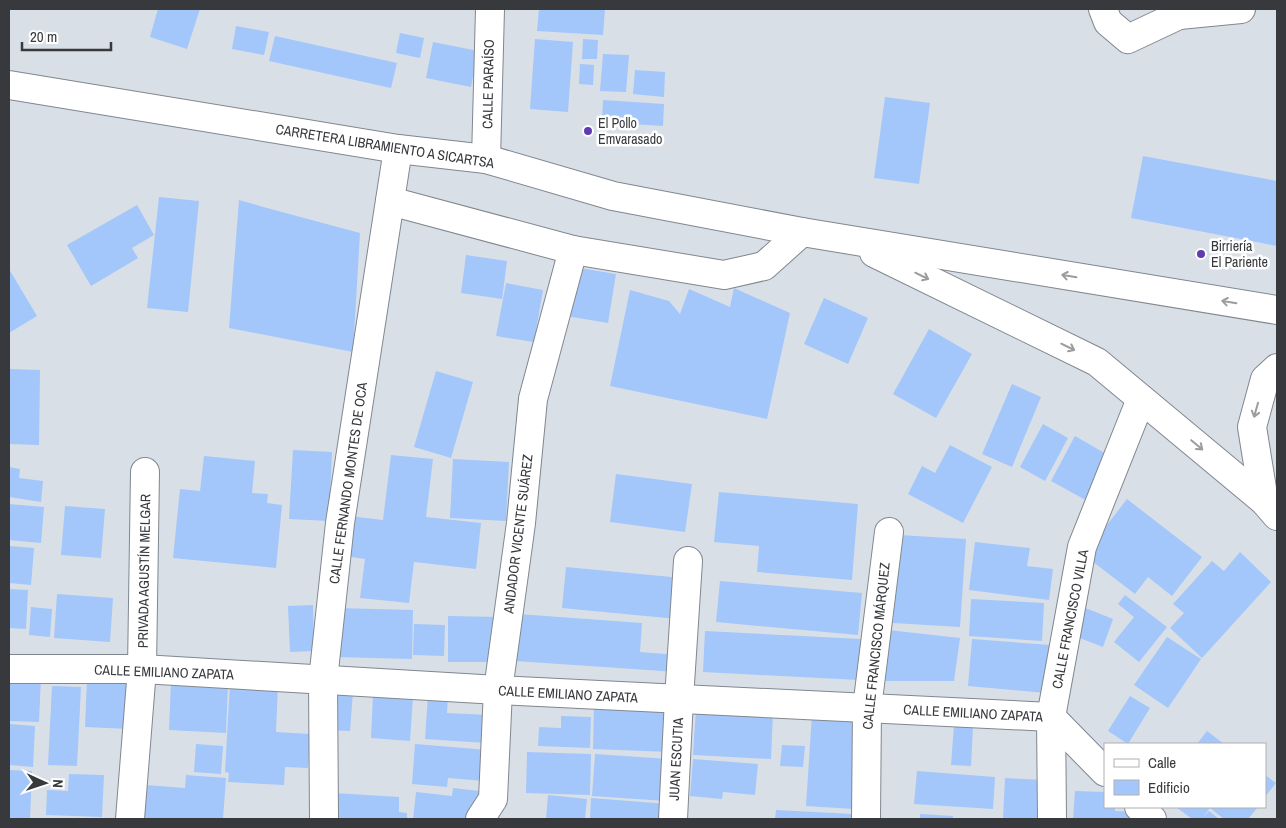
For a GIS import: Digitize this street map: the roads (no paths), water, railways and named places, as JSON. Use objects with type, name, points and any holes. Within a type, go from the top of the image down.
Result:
[{"type":"street","name":"CALLE PARAÍSO","points":[[486,160],[490,9]]},
{"type":"street","points":[[1102,9],[1108,22],[1128,39],[1181,12],[1241,9]]},
{"type":"street","name":"CARRETERA LIBRAMIENTO A SICARTSA","points":[[9,85],[398,149],[486,160],[613,196],[802,232],[1277,310]]},
{"type":"street","name":"CALLE FERNANDO MONTES DE OCA","points":[[324,819],[323,680],[340,522],[398,149]]},
{"type":"street","points":[[390,201],[573,250],[724,275],[764,266],[802,232]]},
{"type":"street","points":[[847,239],[1097,362],[1271,509]]},
{"type":"street","name":"ANDADOR VICENTE SUÁREZ","points":[[480,819],[493,798],[498,690],[521,523],[533,399],[573,250]]},
{"type":"street","points":[[1271,509],[1252,427],[1266,379],[1277,368]]},
{"type":"street","name":"CALLE FRANCISCO VILLA","points":[[1052,819],[1051,717],[1082,547],[1142,399]]},
{"type":"street","name":"PRIVADA AGUSTÍN MELGAR","points":[[130,819],[142,669],[145,472]]},
{"type":"street","name":"CALLE FRANCISCO MÁRQUEZ","points":[[866,819],[867,708],[889,532]]},
{"type":"street","name":"JUAN ESCUTIA","points":[[673,819],[688,561]]},
{"type":"street","name":"CALLE EMILIANO ZAPATA","points":[[9,668],[142,669],[498,690],[1051,717],[1104,771]]},
{"type":"street","points":[[1140,808],[1152,819]]},
{"type":"place","name":"El Pollo Emvarasado","points":[[588,131]]},
{"type":"place","name":"Birriería El Pariente","points":[[1201,254]]}]
